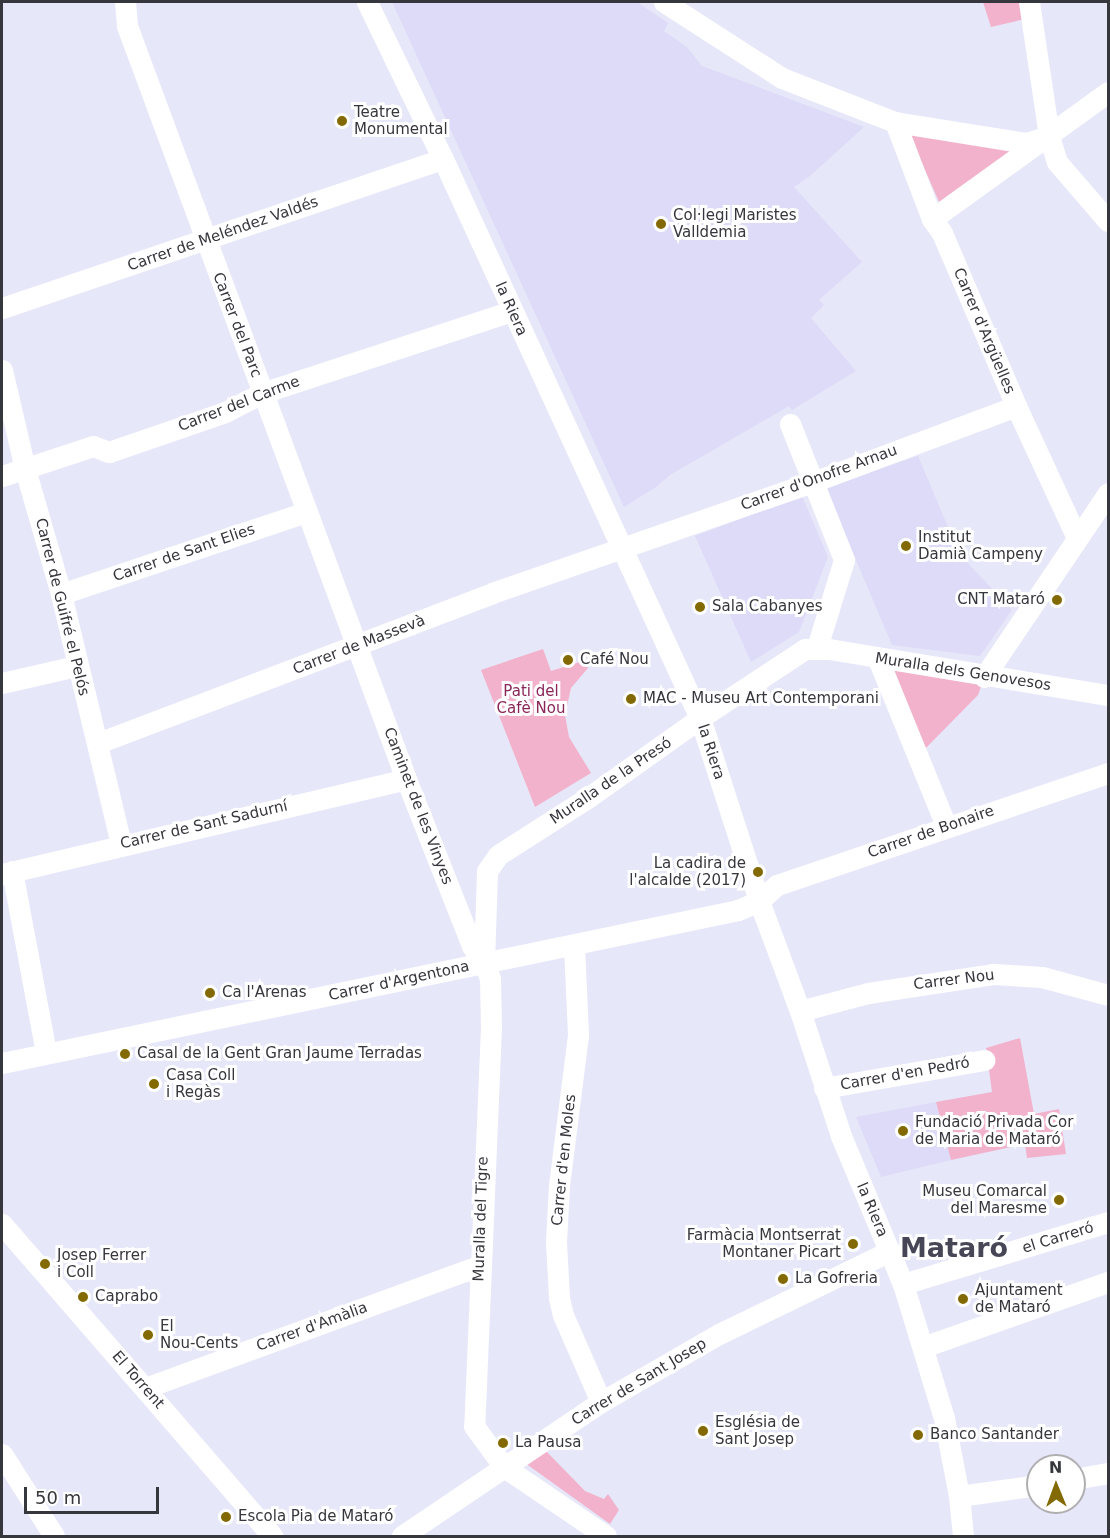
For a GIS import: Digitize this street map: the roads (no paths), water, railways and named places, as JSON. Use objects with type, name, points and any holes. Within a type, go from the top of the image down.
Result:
[{"type":"street","name":"Carrer del Parc","points":[[125,2],[127,26],[306,512],[358,646]]},
{"type":"street","name":"la Riera","points":[[368,2],[443,159],[700,718],[759,901],[800,1011],[841,1136],[903,1284],[924,1347],[944,1418],[959,1496],[963,1536]]},
{"type":"street","points":[[664,2],[782,78],[895,122],[1026,143],[1049,136]]},
{"type":"street","points":[[1029,2],[1049,136],[1057,162],[1108,221]]},
{"type":"street","points":[[932,219],[1108,92]]},
{"type":"street","name":"Carrer d'Argüelles","points":[[895,122],[932,219],[942,233],[1016,406],[1077,538]]},
{"type":"street","name":"Carrer de Meléndez Valdés","points":[[2,308],[443,159]]},
{"type":"street","name":"Carrer del Carme","points":[[2,476],[93,446],[109,452],[225,412],[262,393],[512,311]]},
{"type":"street","name":"Carrer de Guifré el Pelós","points":[[2,370],[25,469],[61,594],[76,666],[98,743],[121,844]]},
{"type":"street","name":"Carrer d'Onofre Arnau","points":[[621,548],[813,482],[1016,406]]},
{"type":"street","points":[[790,424],[844,560],[817,647]]},
{"type":"street","points":[[984,677],[1108,492]]},
{"type":"street","name":"Carrer de Sant Elies","points":[[61,594],[306,512]]},
{"type":"street","name":"Carrer de Massevà","points":[[98,743],[358,646],[492,593],[621,548]]},
{"type":"street","name":"Caminet de les Vinyes","points":[[358,646],[406,779],[472,946],[484,963]]},
{"type":"street","name":"Muralla dels Genovesos","points":[[817,647],[984,677],[1108,695]]},
{"type":"street","name":"Muralla de la Presó","points":[[484,963],[487,871],[491,862],[589,797],[700,718],[805,650],[817,647]]},
{"type":"street","points":[[878,659],[946,826]]},
{"type":"street","points":[[2,683],[76,666]]},
{"type":"street","name":"Carrer de Bonaire","points":[[759,901],[777,885],[1108,773]]},
{"type":"street","name":"Carrer de Sant Sadurní","points":[[7,873],[121,844],[406,779]]},
{"type":"street","points":[[7,873],[45,1053]]},
{"type":"street","name":"Carrer d'Argentona","points":[[2,1063],[574,946],[738,910],[759,901]]},
{"type":"street","name":"Carrer d'en Moles","points":[[574,946],[578,1035],[558,1185],[556,1242],[559,1298],[562,1315],[601,1402]]},
{"type":"street","name":"Muralla del Tigre","points":[[484,963],[492,988],[474,1426],[504,1467],[606,1536]]},
{"type":"street","name":"Carrer Nou","points":[[800,1011],[868,993],[993,974],[1042,976],[1108,995]]},
{"type":"street","name":"Carrer d'en Pedró","points":[[825,1088],[985,1060]]},
{"type":"street","name":"el Carreró","points":[[903,1284],[1108,1222]]},
{"type":"street","name":"El Torrent","points":[[5,1235],[145,1388],[272,1536]]},
{"type":"street","name":"Carrer de Sant Josep","points":[[402,1536],[601,1402],[719,1334],[890,1251]]},
{"type":"street","name":"Carrer d'Amàlia","points":[[145,1388],[479,1266]]},
{"type":"street","points":[[924,1347],[1108,1282]]},
{"type":"street","points":[[2,1454],[54,1536]]},
{"type":"street","points":[[1086,1477],[1108,1473]]},
{"type":"street","points":[[959,1496],[1026,1487]]},
{"type":"place","name":"Teatre Monumental","points":[[342,121]]},
{"type":"place","name":"Col·legi Maristes Valldemia","points":[[661,224]]},
{"type":"place","name":"Institut Damià Campeny","points":[[906,546]]},
{"type":"place","name":"CNT Mataró","points":[[1057,600]]},
{"type":"place","name":"Sala Cabanyes","points":[[700,607]]},
{"type":"place","name":"Café Nou","points":[[568,660]]},
{"type":"place","name":"MAC - Museu Art Contemporani","points":[[631,699]]},
{"type":"place","name":"La cadira de l'alcalde (2017)","points":[[758,872]]},
{"type":"place","name":"Ca l'Arenas","points":[[210,993]]},
{"type":"place","name":"Casal de la Gent Gran Jaume Terradas","points":[[125,1054]]},
{"type":"place","name":"Casa Coll i Regàs","points":[[154,1084]]},
{"type":"place","name":"Fundació Privada Cor de Maria de Mataró","points":[[903,1131]]},
{"type":"place","name":"Museu Comarcal del Maresme","points":[[1059,1200]]},
{"type":"place","name":"Farmàcia Montserrat Montaner Picart","points":[[853,1244]]},
{"type":"place","name":"Josep Ferrer i Coll","points":[[45,1264]]},
{"type":"place","name":"La Gofreria","points":[[783,1279]]},
{"type":"place","name":"Caprabo","points":[[83,1297]]},
{"type":"place","name":"Ajuntament de Mataró","points":[[963,1299]]},
{"type":"place","name":"El Nou-Cents","points":[[148,1335]]},
{"type":"place","name":"Església de Sant Josep","points":[[703,1431]]},
{"type":"place","name":"Banco Santander","points":[[918,1435]]},
{"type":"place","name":"La Pausa","points":[[503,1443]]},
{"type":"place","name":"Escola Pia de Mataró","points":[[226,1517]]},
{"type":"district","name":"Mataró","points":[[954,1248]]},
{"type":"park label","name":"Pati del Cafè Nou","points":[[531,700]]}]
